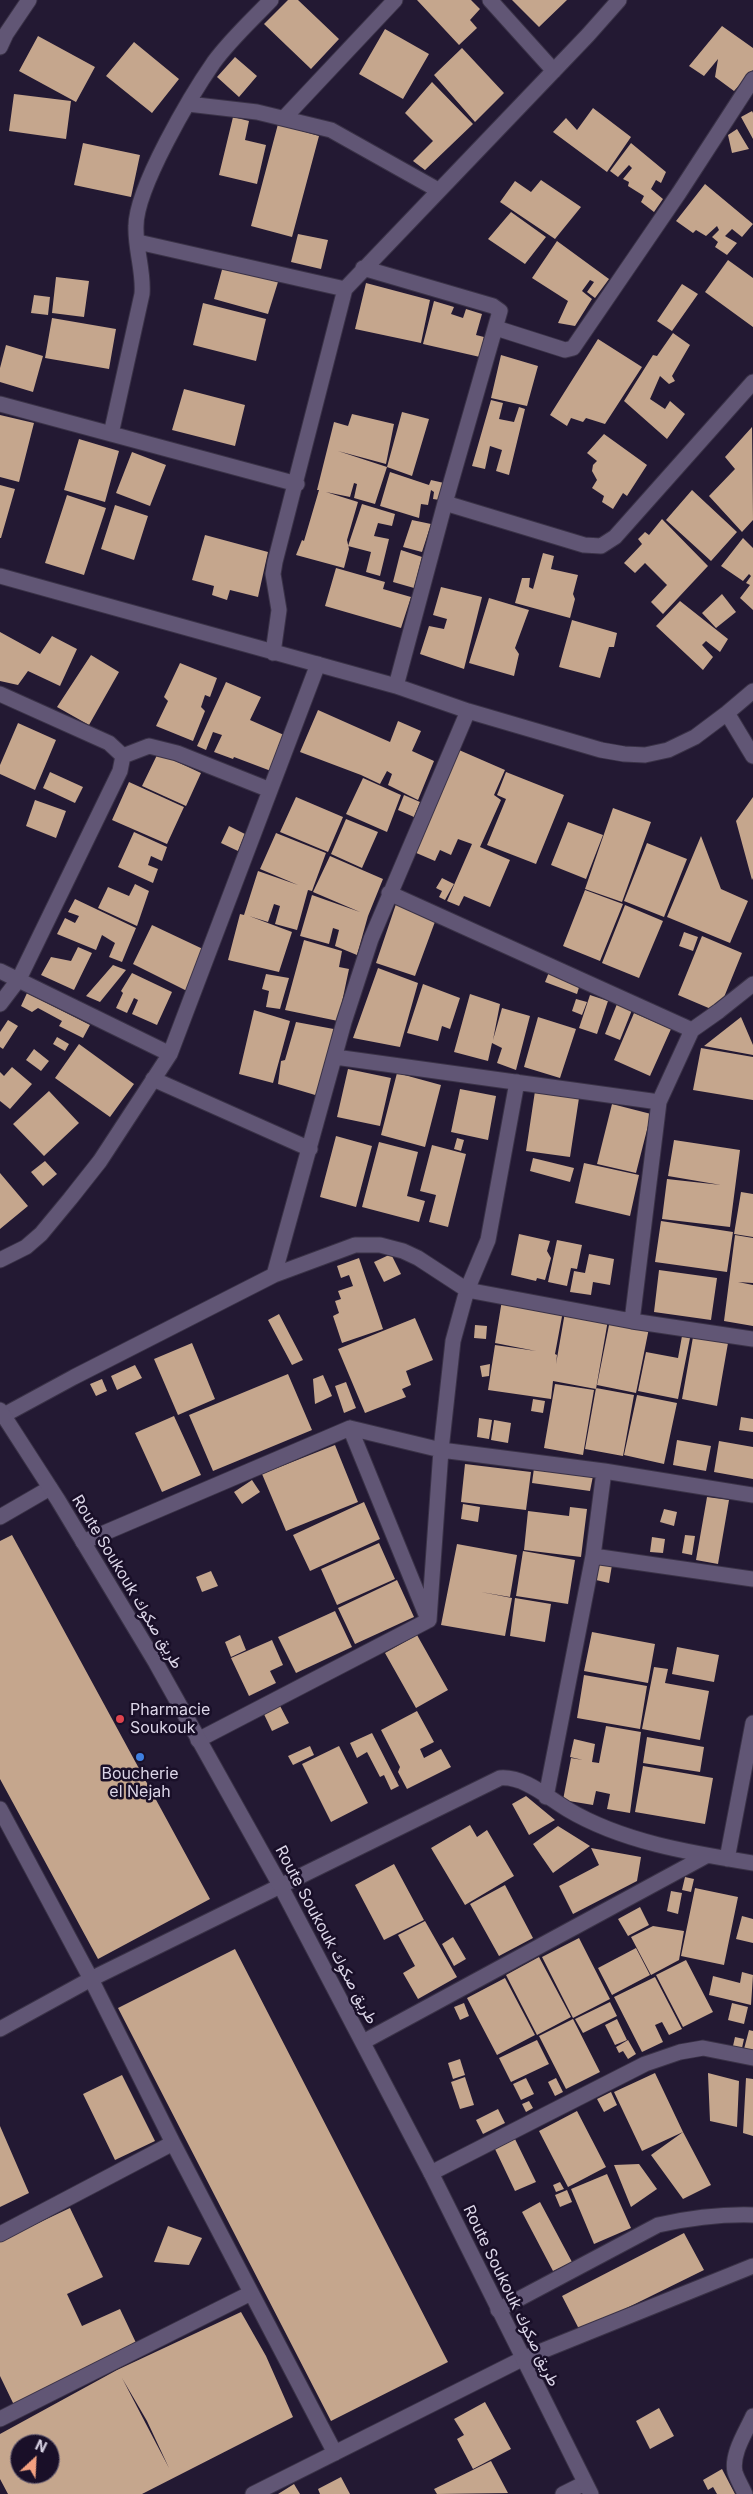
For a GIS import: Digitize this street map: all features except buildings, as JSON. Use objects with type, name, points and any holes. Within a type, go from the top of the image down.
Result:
[{"type":"street","points":[[0,47],[6,34],[29,0]]},
{"type":"street","points":[[111,434],[142,294],[144,276],[136,227],[144,187],[188,104],[215,61],[270,0]]},
{"type":"street","points":[[285,118],[395,0]]},
{"type":"street","points":[[490,0],[554,71]]},
{"type":"street","points":[[273,652],[278,610],[273,574],[345,289],[554,71],[619,0]]},
{"type":"street","points":[[496,328],[565,350],[573,348],[680,193],[753,79]]},
{"type":"street","points":[[188,104],[241,109],[332,130],[438,190]]},
{"type":"street","points":[[138,242],[345,289]]},
{"type":"street","points":[[364,268],[493,306],[500,311],[445,503],[396,686]]},
{"type":"street","points":[[445,503],[584,545],[601,546],[615,537],[753,382]]},
{"type":"street","points":[[0,404],[297,484]]},
{"type":"street","points":[[0,576],[396,686],[468,711],[601,750],[645,755],[668,750],[695,737],[727,713],[753,690]]},
{"type":"street","points":[[0,1260],[26,1247],[41,1234],[100,1161],[170,1054],[318,664]]},
{"type":"street","points":[[0,694],[109,743],[123,756]]},
{"type":"street","points":[[274,1275],[344,1022],[371,939],[389,892],[468,711]]},
{"type":"street","points":[[727,713],[753,756]]},
{"type":"street","points":[[123,756],[149,746],[177,752],[270,790]]},
{"type":"street","points":[[0,1004],[19,979],[120,771],[123,756]]},
{"type":"street","points":[[389,892],[692,1030]]},
{"type":"street","points":[[0,971],[170,1054]]},
{"type":"street","points":[[632,1321],[659,1102],[692,1030],[753,984]]},
{"type":"street","points":[[335,1057],[659,1102]]},
{"type":"street","points":[[153,1079],[310,1149]]},
{"type":"street","points":[[429,1620],[441,1450],[453,1341],[467,1290],[488,1240],[517,1082]]},
{"type":"street","points":[[2,1412],[274,1275],[355,1245],[366,1244],[403,1251],[418,1258],[467,1290],[632,1321],[753,1339]]},
{"type":"street","name":"Route Soukouk طريق صكوك","points":[[2,1412],[156,1663],[280,1885],[432,2173],[522,2359],[588,2488]]},
{"type":"street","points":[[350,1428],[429,1620]]},
{"type":"street","points":[[83,1542],[350,1428],[441,1450],[604,1471],[753,1495]]},
{"type":"street","points":[[546,1796],[593,1556],[604,1471]]},
{"type":"street","points":[[0,1517],[50,1488]]},
{"type":"street","points":[[593,1556],[753,1579]]},
{"type":"street","points":[[198,1740],[429,1620]]},
{"type":"street","points":[[727,1859],[753,1723]]},
{"type":"street","points":[[0,2029],[91,1979],[500,1778],[510,1777],[610,1831],[706,1856],[753,1863]]},
{"type":"street","points":[[0,1810],[5,1832],[91,1979],[173,2143],[335,2453]]},
{"type":"street","points":[[363,2042],[706,1856]]},
{"type":"street","points":[[432,2173],[645,2064],[680,2052],[703,2048],[753,2058]]},
{"type":"street","points":[[0,2234],[173,2143]]},
{"type":"street","points":[[498,2310],[658,2226],[684,2219],[724,2214],[753,2215]]},
{"type":"street","points":[[253,2494],[522,2359],[753,2266]]},
{"type":"street","points":[[0,2419],[251,2293]]},
{"type":"street","points":[[745,2494],[735,2472],[735,2460],[739,2446],[753,2416]]},
{"type":"street","points":[[563,2494],[588,2488]]},
{"type":"place","name":"Pharmacie Soukouk","points":[[120,1719]]},
{"type":"place","name":"Boucherie el Nejah","points":[[140,1757]]}]
